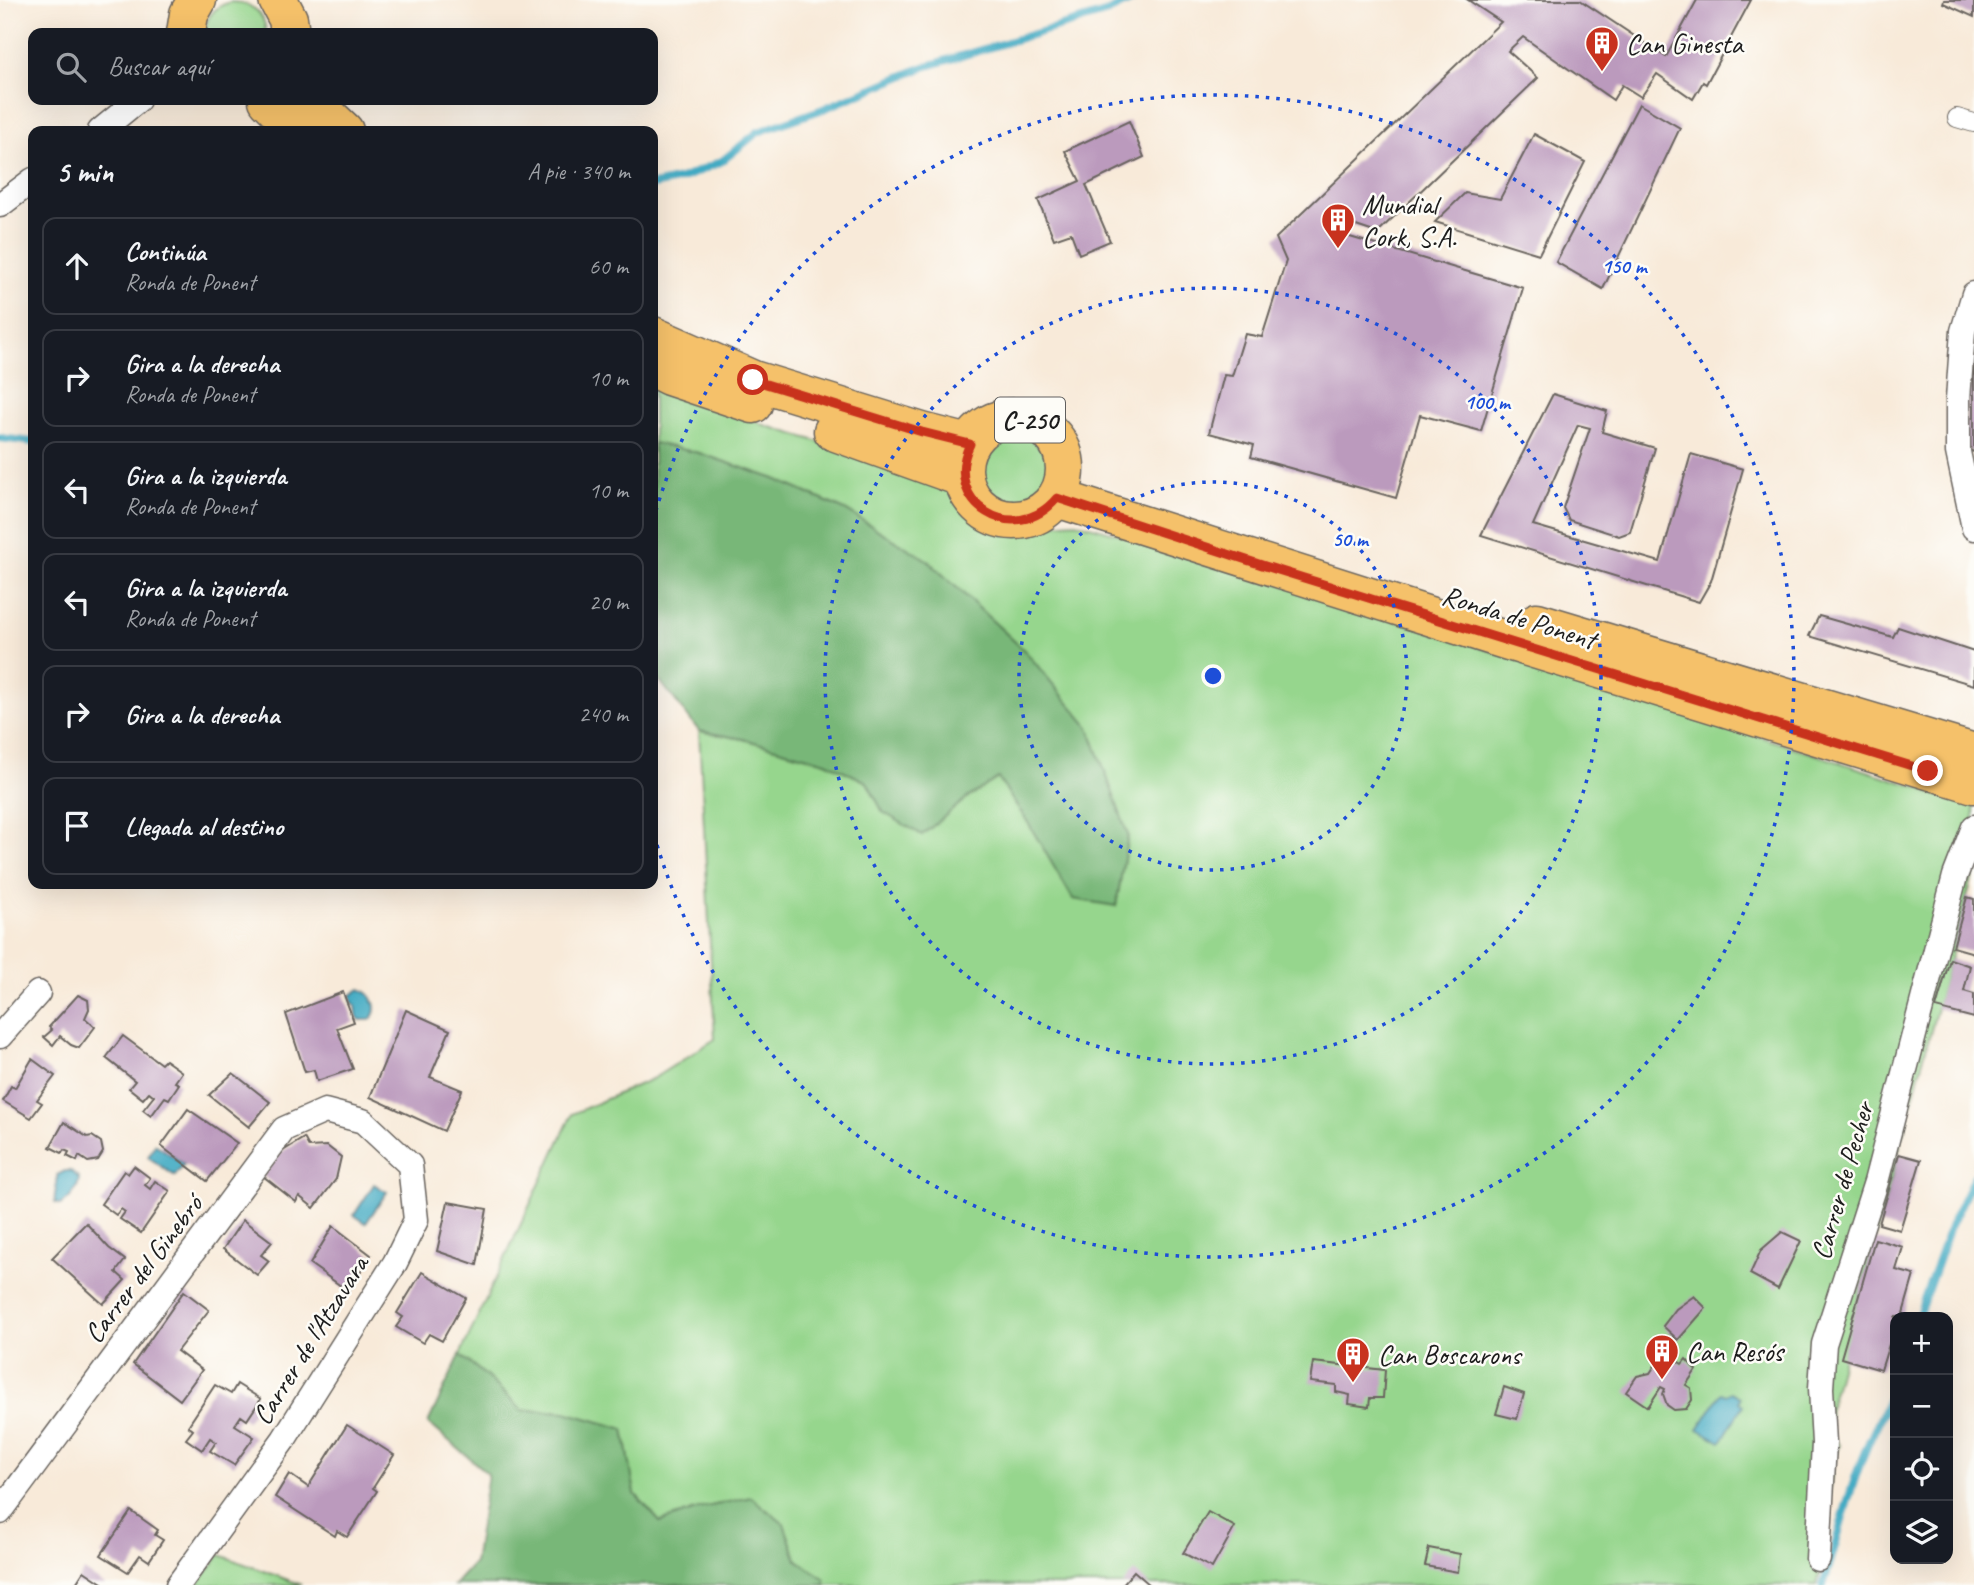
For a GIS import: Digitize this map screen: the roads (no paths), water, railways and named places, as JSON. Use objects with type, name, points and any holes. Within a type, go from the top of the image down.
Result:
[{"type":"main road","points":[[273,105],[294,126]]},
{"type":"main road","points":[[316,105],[339,126]]},
{"type":"main road","name":"C-250","points":[[658,338],[753,380],[922,432],[967,461],[980,430],[995,421],[1013,418],[1030,420],[1045,428],[1058,441],[1064,457],[1061,486]]},
{"type":"main road","points":[[658,370],[911,458],[967,461],[974,502],[987,513],[1003,520],[1029,519],[1045,511],[1061,486],[1465,628],[1974,783]]},
{"type":"main road","name":"Ronda de Ponent","points":[[1061,486],[1974,752]]},
{"type":"street","points":[[106,126],[132,105]]},
{"type":"street","points":[[0,205],[28,184]]},
{"type":"street","points":[[1974,294],[1963,331],[1958,399],[1958,452],[1974,528]]},
{"type":"street","name":"Carrer de Pecher","points":[[1818,1559],[1824,1443],[1821,1388],[1824,1344],[1876,1182],[1955,876],[1974,827]]},
{"type":"street","points":[[0,1035],[38,993]]},
{"type":"street","name":"Carrer del Ginebró","points":[[0,1512],[284,1129],[325,1111],[363,1121]]},
{"type":"street","name":"Carrer de l'Atzavara","points":[[178,1585],[284,1439],[395,1263],[416,1220],[410,1165],[363,1121]]},
{"type":"water","points":[[360,989],[369,994],[374,1002],[375,1011],[370,1020],[360,1020],[352,1002],[351,995]]},
{"type":"water","points":[[155,1144],[184,1164],[175,1176],[148,1157]]},
{"type":"water","points":[[71,1171],[79,1178],[79,1182],[73,1194],[60,1205],[55,1203],[57,1175]]},
{"type":"water","points":[[374,1184],[387,1192],[366,1223],[354,1215]]},
{"type":"water","points":[[1731,1392],[1740,1397],[1739,1402],[1743,1405],[1721,1442],[1698,1429],[1721,1393],[1726,1395]]},
{"type":"waterway","points":[[658,184],[681,179],[722,161],[758,132],[823,109],[924,67],[1108,12],[1132,0]]},
{"type":"waterway","points":[[0,438],[28,441]]},
{"type":"waterway","points":[[1920,1312],[1950,1227],[1974,1177]]},
{"type":"waterway","points":[[1823,1585],[1858,1470],[1890,1397]]},
{"type":"place","name":"Can Ginesta","points":[[1602,73]]},
{"type":"place","name":"Mundial Cork, S.A.","points":[[1338,250]]},
{"type":"place","name":"Can Resós","points":[[1662,1381]]},
{"type":"place","name":"Can Boscarons","points":[[1353,1384]]}]
